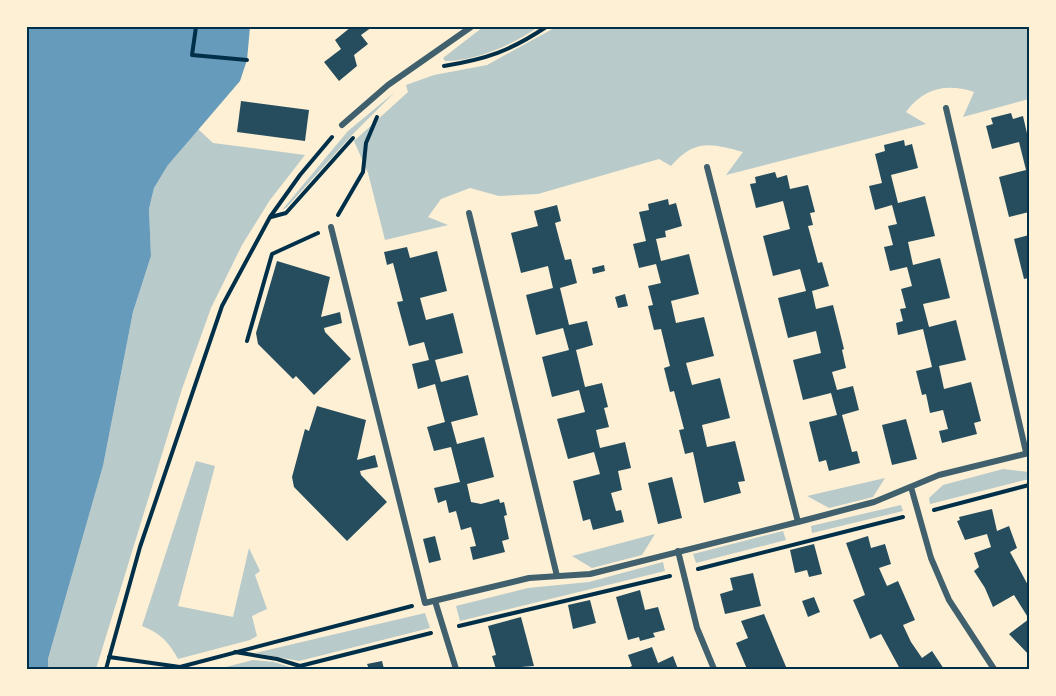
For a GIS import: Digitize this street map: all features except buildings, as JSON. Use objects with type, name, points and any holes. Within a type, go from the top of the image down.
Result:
[{"type":"street","points":[[342,125],[388,86],[471,27]]},
{"type":"street","points":[[331,227],[425,603],[529,578],[590,574],[874,502],[939,474],[1028,453],[946,108]]},
{"type":"street","points":[[707,167],[798,522]]},
{"type":"street","points":[[468,213],[557,576]]},
{"type":"street","points":[[911,487],[931,558],[949,600],[994,669]]},
{"type":"street","points":[[678,551],[697,628],[714,669]]},
{"type":"street","points":[[435,601],[456,669]]},
{"type":"path","points":[[196,27],[192,55],[247,60]]},
{"type":"path","points":[[423,63],[443,67],[488,58],[522,43],[546,27]]},
{"type":"path","points":[[247,341],[272,254],[331,227],[363,172],[366,142],[378,113],[369,121]]},
{"type":"path","points":[[106,669],[140,547],[222,306],[270,217],[300,175],[342,125]]},
{"type":"path","points":[[270,217],[286,213],[361,129]]},
{"type":"path","points":[[234,652],[277,659],[300,666],[1029,485]]},
{"type":"path","points":[[109,657],[180,668],[425,603]]},
{"type":"path","points":[[132,662],[136,669]]},
{"type":"shaded area","points":[[483,27],[538,27],[494,51],[469,58],[445,61],[443,58]]},
{"type":"shaded area","points":[[556,27],[1029,27],[1029,99],[963,117],[974,92],[954,88],[936,90],[920,97],[906,112],[926,124],[726,175],[743,152],[704,145],[687,151],[671,166],[659,159],[538,194],[499,196],[470,188],[441,199],[428,217],[448,225],[385,240],[368,173],[354,141],[408,92],[406,85],[434,75],[487,65]]},
{"type":"shaded area","points":[[395,92],[352,135],[287,207],[282,210],[348,131]]},
{"type":"shaded area","points":[[198,129],[213,143],[305,155],[270,200],[242,245],[211,308],[182,389],[96,669],[48,669],[48,659],[103,466],[133,312],[151,256],[149,209],[154,188],[168,165]]},
{"type":"shaded area","points":[[196,461],[215,466],[178,606],[233,617],[249,548],[260,571],[255,575],[267,609],[252,616],[257,636],[250,640],[178,659],[163,639],[142,626]]},
{"type":"shaded area","points":[[1003,469],[1029,472],[1029,479],[930,504],[929,498],[943,485]]},
{"type":"shaded area","points":[[885,478],[873,497],[829,508],[807,496]]},
{"type":"shaded area","points":[[901,505],[903,511],[812,533],[811,526]]},
{"type":"shaded area","points":[[783,531],[786,540],[696,563],[693,554]]},
{"type":"shaded area","points":[[655,534],[642,555],[592,568],[572,556]]},
{"type":"shaded area","points":[[663,562],[665,571],[460,621],[456,606],[528,588],[589,582]]},
{"type":"shaded area","points":[[425,613],[430,628],[299,661],[255,653]]},
{"type":"shaded area","points":[[253,660],[274,662],[296,669],[218,669]]},
{"type":"water","points":[[27,27],[250,27],[247,60],[240,81],[168,165],[154,188],[149,209],[151,256],[133,312],[103,466],[48,659],[48,669],[27,669]]}]
